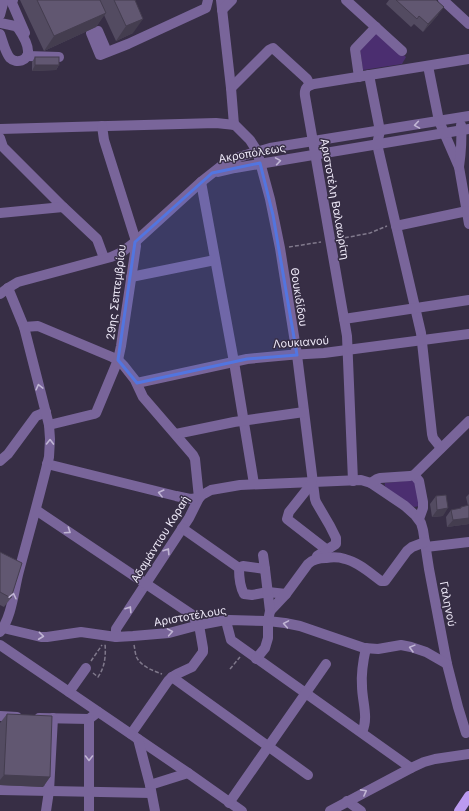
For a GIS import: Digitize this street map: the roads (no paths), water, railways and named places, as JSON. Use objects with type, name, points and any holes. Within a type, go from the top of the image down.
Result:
[{"type":"main road","points":[[459,811],[469,796]]},
{"type":"street","points":[[0,15],[4,0]]},
{"type":"street","points":[[0,34],[8,56],[17,62],[24,60],[27,56],[30,42],[12,3],[13,0]]},
{"type":"street","points":[[107,52],[128,44],[206,8],[208,0]]},
{"type":"street","points":[[0,129],[206,123],[234,125],[221,5],[232,0]]},
{"type":"street","points":[[346,0],[402,51]]},
{"type":"street","points":[[443,0],[469,24]]},
{"type":"street","points":[[3,26],[15,26],[30,42]]},
{"type":"street","points":[[376,28],[355,49],[380,131],[377,144],[421,332],[432,434],[433,438],[441,448]]},
{"type":"street","points":[[231,88],[271,48],[274,49],[307,80],[310,85],[469,59]]},
{"type":"street","points":[[27,56],[59,57]]},
{"type":"street","points":[[428,66],[439,121],[459,167],[469,224]]},
{"type":"street","name":"Αριστοτέλη Βαλαωρίτη","points":[[310,85],[306,88],[305,94],[347,336],[353,481]]},
{"type":"street","points":[[212,173],[228,162],[256,152],[464,117],[465,130],[459,167]]},
{"type":"street","name":"Θουκιδίδου","points":[[234,125],[246,135],[256,152],[274,215],[297,354],[312,483],[316,502],[336,538],[336,544],[327,550]]},
{"type":"street","name":"29ης Σεπτεμβρίου","points":[[49,425],[96,413],[118,360],[122,346],[136,246],[135,238],[104,140],[102,126]]},
{"type":"street","name":"Ακροπόλεως","points":[[3,289],[18,282],[47,275],[122,252],[212,173],[260,163],[465,130]]},
{"type":"street","points":[[0,138],[3,147],[96,239],[104,258]]},
{"type":"street","points":[[201,182],[234,362],[254,484]]},
{"type":"street","points":[[0,213],[63,206]]},
{"type":"street","points":[[396,226],[467,211]]},
{"type":"street","points":[[131,277],[215,260]]},
{"type":"street","points":[[2,630],[10,609],[16,570],[36,510],[50,445],[49,425],[24,327],[3,289]]},
{"type":"street","points":[[344,319],[469,300]]},
{"type":"street","name":"Αδαμάντιου Κοραή","points":[[24,327],[38,326],[118,360],[137,383],[143,397],[176,434],[195,459],[200,498],[191,515],[116,629],[116,637]]},
{"type":"street","name":"Λουκιανού","points":[[137,383],[247,359],[297,354],[314,354],[469,334]]},
{"type":"street","points":[[0,461],[8,454],[36,416],[46,412]]},
{"type":"street","points":[[176,434],[244,421],[304,412]]},
{"type":"street","points":[[47,464],[190,499],[200,498],[208,491],[216,488],[254,484],[353,481],[364,481],[371,483],[380,478],[414,475],[469,420]]},
{"type":"street","points":[[414,475],[419,481],[423,502],[423,508],[419,519]]},
{"type":"street","points":[[312,483],[289,512],[287,519],[327,550],[317,556],[316,559]]},
{"type":"street","name":"Γαληνού","points":[[371,483],[409,509],[419,519],[426,544],[429,569],[447,664],[468,736]]},
{"type":"street","points":[[36,510],[192,614],[199,625],[203,652],[192,668],[177,674],[172,678],[135,736],[151,789],[155,811]]},
{"type":"street","points":[[182,528],[239,568],[242,592],[252,595],[268,592],[286,594]]},
{"type":"street","points":[[269,616],[309,562],[316,559],[331,557],[344,558],[355,563],[381,581],[385,581],[407,551],[412,547],[426,544],[469,542]]},
{"type":"street","points":[[256,659],[265,648],[268,638],[268,592],[263,555]]},
{"type":"street","points":[[239,568],[243,566],[265,569]]},
{"type":"street","name":"Αριστοτέλους","points":[[2,630],[41,637],[86,632],[116,637],[169,633],[199,625],[269,616],[285,623],[300,626],[366,648],[378,649],[404,646],[426,652],[447,664]]},
{"type":"street","points":[[226,621],[230,639],[411,768]]},
{"type":"street","points":[[0,645],[135,736],[242,811]]},
{"type":"street","points":[[362,732],[365,723],[362,685],[363,662],[366,648]]},
{"type":"street","points":[[229,803],[326,664]]},
{"type":"street","points":[[70,692],[86,668]]},
{"type":"street","points":[[172,678],[308,775]]},
{"type":"street","points":[[458,706],[469,713]]},
{"type":"street","points":[[0,716],[89,719],[98,712]]},
{"type":"street","points":[[46,811],[49,791],[52,718]]},
{"type":"street","points":[[468,736],[466,724],[469,718]]},
{"type":"street","points":[[89,719],[89,811]]},
{"type":"street","points":[[330,811],[424,762],[469,754]]},
{"type":"street","points":[[0,790],[89,791],[151,789],[188,773]]},
{"type":"street","points":[[347,801],[360,811]]}]
